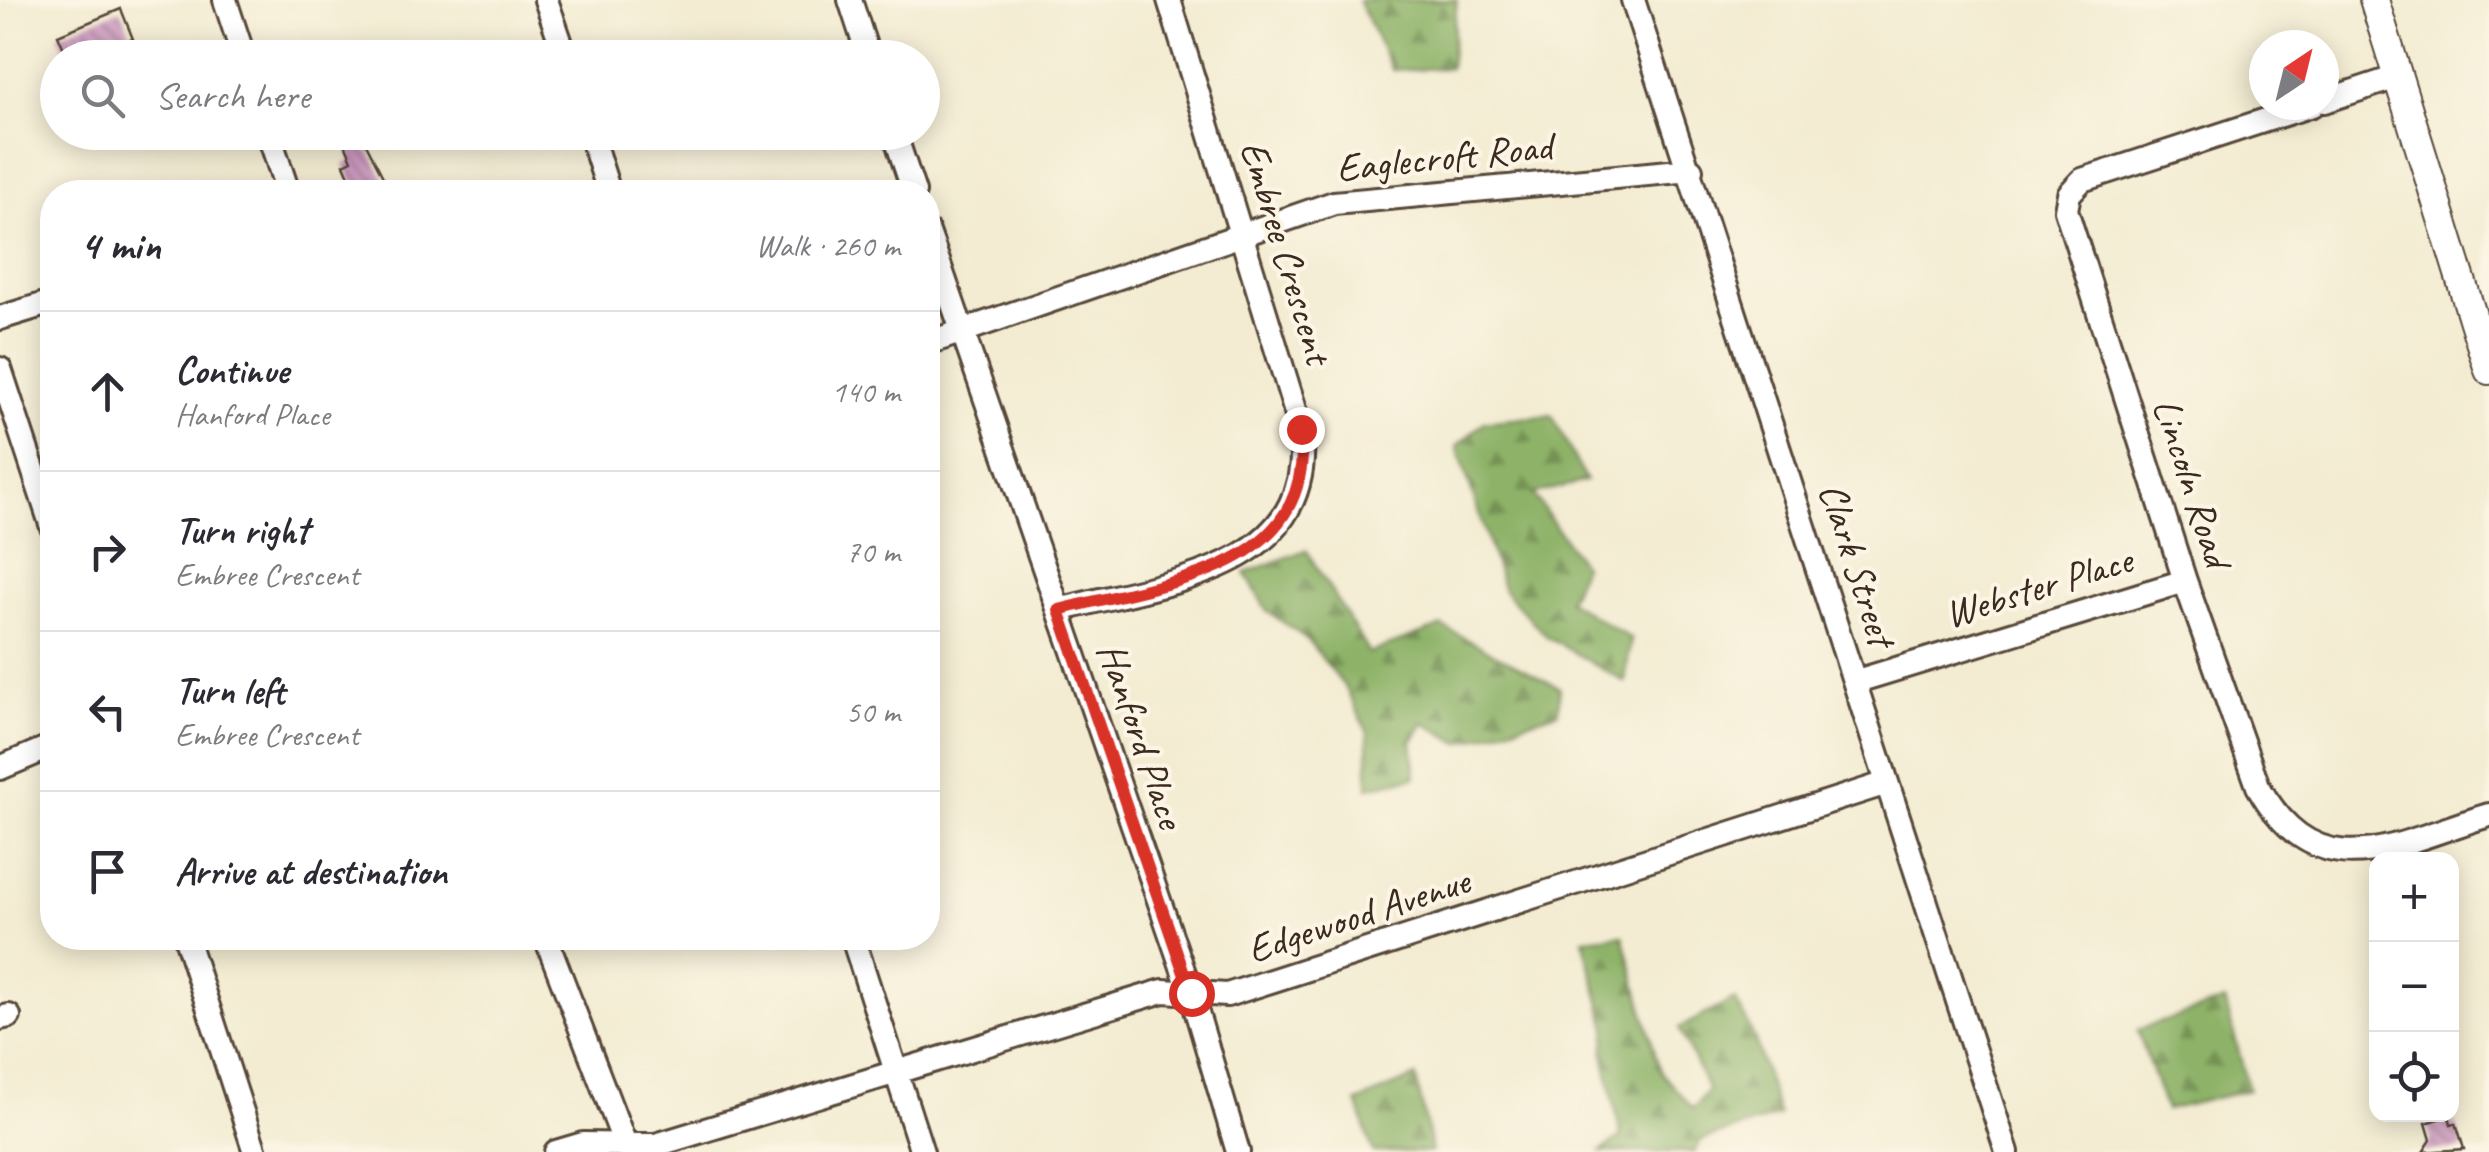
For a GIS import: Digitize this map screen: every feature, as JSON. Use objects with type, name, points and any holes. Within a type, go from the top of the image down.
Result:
[{"type":"street","points":[[225,0],[238,40]]},
{"type":"street","points":[[546,0],[560,40]]},
{"type":"street","points":[[850,0],[863,40]]},
{"type":"street","name":"Embree Crescent","points":[[1059,610],[1236,560],[1274,532],[1294,501],[1303,466],[1301,429],[1169,0]]},
{"type":"street","name":"Clark Street","points":[[1633,0],[2007,1152]]},
{"type":"street","points":[[2374,0],[2489,370]]},
{"type":"street","points":[[2339,96],[2397,77]]},
{"type":"street","name":"Lincoln Road","points":[[2266,120],[2082,180],[2068,194],[2066,210],[2184,581],[2258,786],[2272,811],[2298,837],[2331,852],[2350,854],[2489,815]]},
{"type":"street","points":[[274,150],[284,180]]},
{"type":"street","points":[[596,150],[605,180]]},
{"type":"street","points":[[900,150],[910,180]]},
{"type":"street","name":"Eaglecroft Road","points":[[940,339],[1334,203],[1691,170]]},
{"type":"street","name":"Hanford Place","points":[[940,269],[1191,993],[1238,1152]]},
{"type":"street","points":[[0,318],[40,306]]},
{"type":"street","points":[[0,368],[40,490]]},
{"type":"street","name":"Webster Place","points":[[1857,681],[2184,581]]},
{"type":"street","points":[[0,768],[40,751]]},
{"type":"street","name":"Edgewood Avenue","points":[[556,1152],[583,1144],[627,1148],[656,1145],[1163,991],[1227,995],[1887,783]]},
{"type":"street","points":[[190,950],[256,1152]]},
{"type":"street","points":[[551,950],[627,1148]]},
{"type":"street","points":[[856,950],[922,1152]]},
{"type":"green space","points":[[1358,0],[1457,0],[1450,68],[1392,70]]},
{"type":"green space","points":[[1552,415],[1586,481],[1533,494],[1583,566],[1568,600],[1631,639],[1625,682],[1547,637],[1504,591],[1457,446],[1484,422]]},
{"type":"green space","points":[[1306,550],[1369,653],[1442,626],[1560,688],[1558,712],[1460,743],[1424,723],[1412,742],[1416,777],[1368,787],[1368,733],[1347,690],[1308,640],[1267,611],[1245,573]]},
{"type":"green space","points":[[1623,935],[1660,1071],[1693,1109],[1708,1090],[1679,1028],[1735,999],[1754,1037],[1779,1116],[1701,1140],[1695,1152],[1600,1152],[1621,1137],[1604,1054],[1607,1028],[1583,939]]},
{"type":"green space","points":[[2225,1001],[2249,1090],[2166,1110],[2137,1030]]},
{"type":"green space","points":[[1416,1077],[1432,1152],[1373,1152],[1357,1102]]},
{"type":"building","points":[[121,9],[133,39],[60,40],[58,35]]},
{"type":"building","points":[[348,150],[369,150],[384,180],[351,180],[344,164],[352,160]]},
{"type":"building","points":[[2426,1123],[2456,1123],[2464,1149],[2423,1152],[2431,1140]]},
{"type":"route","points":[[1191,993],[1059,610],[1217,567],[1256,548],[1274,532],[1294,501],[1302,478],[1301,429]]}]
